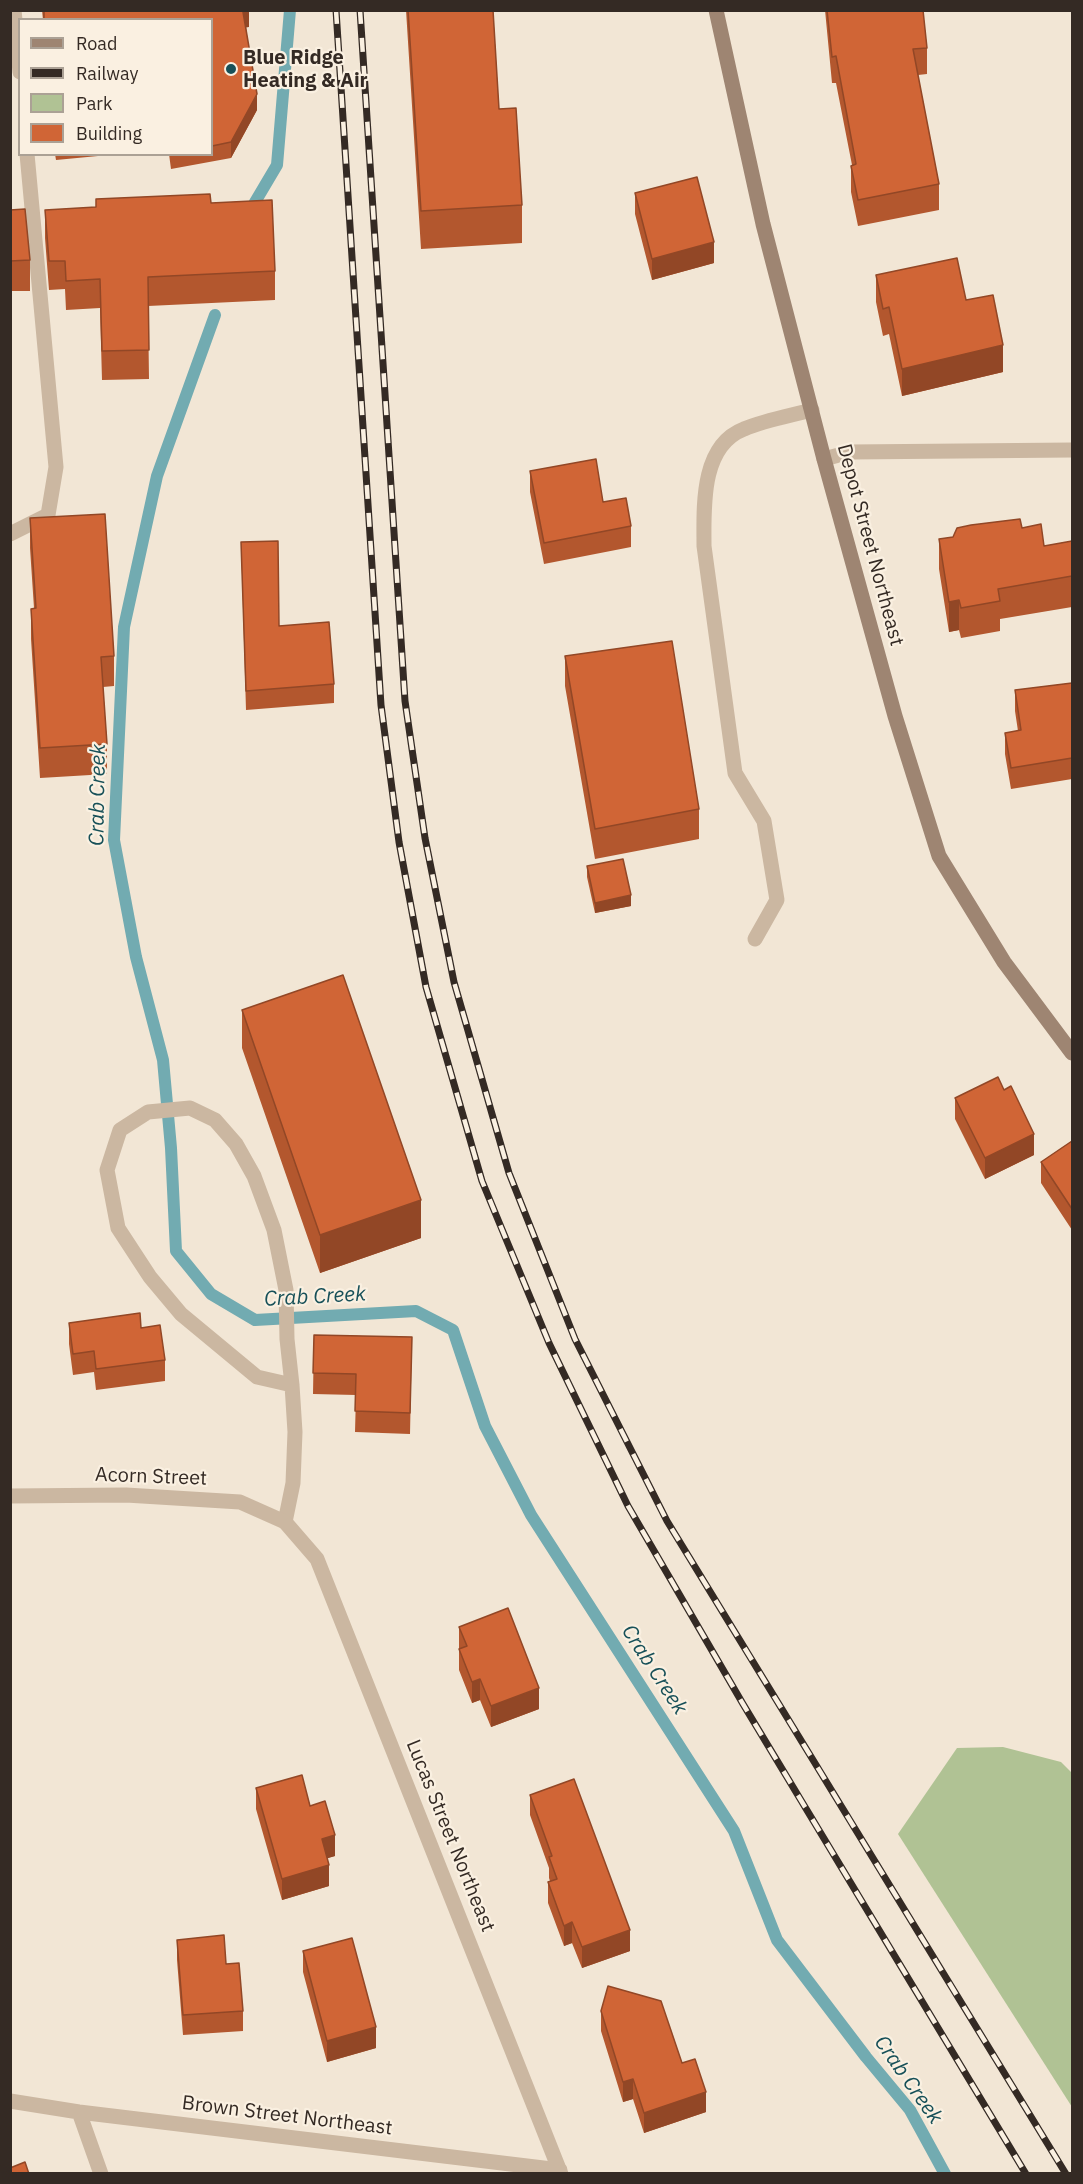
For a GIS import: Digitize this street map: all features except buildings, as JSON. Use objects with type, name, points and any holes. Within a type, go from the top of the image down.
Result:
[{"type":"street","points":[[14,10],[18,51]]},
{"type":"street","name":"Depot Street Northeast","points":[[716,10],[763,224],[824,459],[895,716],[939,856],[1004,962],[1072,1053]]},
{"type":"street","points":[[10,534],[48,515],[56,467],[27,156]]},
{"type":"street","points":[[755,939],[777,900],[764,821],[735,773],[704,546],[704,508],[708,474],[720,448],[741,429],[812,410]]},
{"type":"street","points":[[824,459],[850,452],[1072,450]]},
{"type":"street","points":[[285,1522],[293,1483],[296,1432],[292,1385],[287,1340],[286,1290],[274,1230],[254,1176],[236,1144],[215,1120],[190,1108],[148,1112],[120,1130],[107,1170],[118,1228],[150,1277],[181,1314],[256,1377],[292,1385]]},
{"type":"street","name":"Acorn Street","points":[[10,1496],[126,1495],[240,1502],[285,1522]]},
{"type":"street","name":"Lucas Street Northeast","points":[[285,1522],[317,1559],[561,2172]]},
{"type":"street","name":"Brown Street Northeast","points":[[10,2101],[79,2112],[561,2172]]},
{"type":"street","points":[[79,2112],[101,2174]]},
{"type":"green space","points":[[1003,1747],[1061,1762],[1072,1773],[1072,2107],[898,1834],[957,1748]]},
{"type":"waterway","name":"Crab Creek","points":[[248,214],[277,165],[290,10]]},
{"type":"waterway","name":"Crab Creek","points":[[215,315],[157,476],[124,627],[114,840],[136,957],[163,1060],[171,1148],[176,1251],[211,1294],[255,1320],[416,1311],[453,1330],[485,1426],[531,1515],[734,1831],[777,1940],[866,2057],[910,2110],[945,2174]]},
{"type":"railway","points":[[336,10],[381,705],[399,842],[426,987],[482,1181],[549,1343],[628,1506],[743,1704],[1026,2174]]},
{"type":"railway","points":[[360,10],[405,701],[425,838],[454,982],[509,1173],[575,1339],[667,1521],[1066,2174]]},
{"type":"place","name":"Blue Ridge Heating & Air","points":[[231,69]]}]
